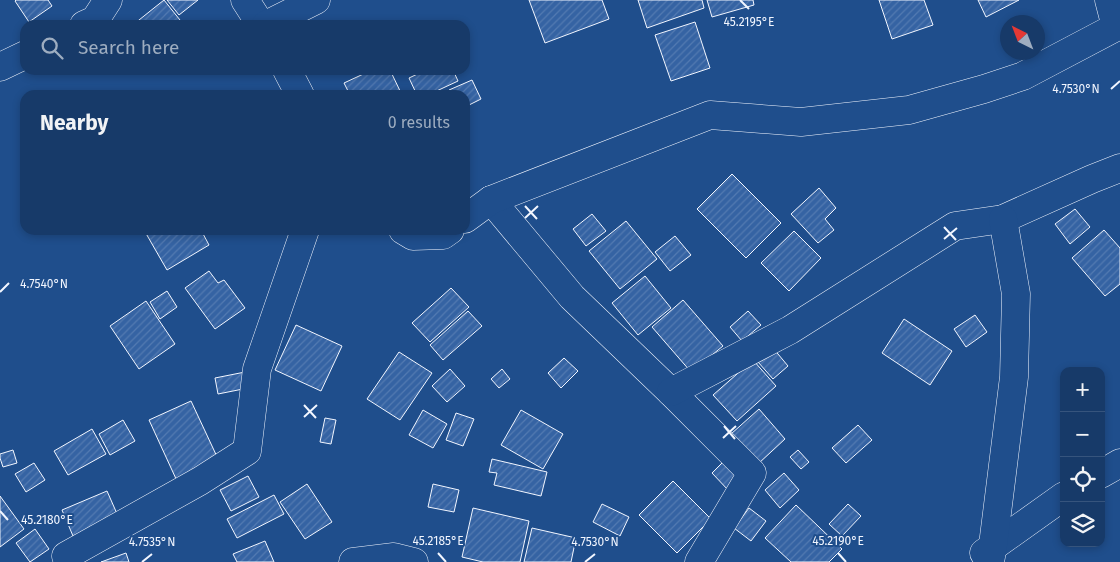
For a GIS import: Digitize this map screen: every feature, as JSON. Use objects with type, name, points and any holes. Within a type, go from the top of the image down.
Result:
[{"type":"street","points":[[95,20],[108,0]]},
{"type":"street","points":[[245,0],[258,20]]},
{"type":"street","points":[[276,20],[316,0]]},
{"type":"street","points":[[470,215],[491,200],[710,115],[801,122],[909,110],[1023,76],[1118,30],[1109,0]]},
{"type":"street","points":[[0,68],[20,58]]},
{"type":"street","points":[[290,75],[297,90]]},
{"type":"street","points":[[671,392],[790,330],[955,226],[1003,219],[1120,168]]},
{"type":"street","points":[[491,200],[572,297],[752,473],[699,562]]},
{"type":"street","points":[[992,553],[1014,376],[1016,294],[1003,219]]},
{"type":"street","points":[[61,560],[247,452],[257,369],[303,235]]},
{"type":"street","points":[[411,235],[443,235]]},
{"type":"street","points":[[1105,472],[1120,463]]},
{"type":"street","points":[[972,562],[992,553],[1060,499]]},
{"type":"street","points":[[353,562],[394,557],[414,562]]},
{"type":"building","points":[[48,0],[52,6],[32,20],[28,20],[15,1]]},
{"type":"building","points":[[164,0],[180,20],[139,20]]},
{"type":"building","points":[[167,0],[198,0],[179,15]]},
{"type":"building","points":[[529,0],[602,0],[609,19],[545,43]]},
{"type":"building","points":[[638,0],[702,0],[704,8],[647,28]]},
{"type":"building","points":[[707,0],[753,0],[754,5],[712,17]]},
{"type":"building","points":[[879,0],[924,0],[933,25],[892,39]]},
{"type":"building","points":[[978,0],[1019,0],[986,17]]},
{"type":"building","points":[[695,22],[710,68],[671,81],[655,35]]},
{"type":"building","points":[[361,75],[392,75],[400,90],[348,90],[344,83]]},
{"type":"building","points":[[415,75],[455,75],[458,81],[439,90],[415,90],[409,78]]},
{"type":"building","points":[[472,80],[481,99],[470,104],[470,90],[449,90]]},
{"type":"building","points":[[732,174],[781,223],[746,258],[697,209]]},
{"type":"building","points":[[819,188],[836,208],[825,219],[834,230],[818,243],[791,214]]},
{"type":"building","points":[[1075,209],[1090,227],[1070,244],[1055,224]]},
{"type":"building","points":[[592,214],[606,231],[586,246],[573,229]]},
{"type":"building","points":[[626,221],[657,259],[620,289],[589,251]]},
{"type":"building","points":[[1104,230],[1120,248],[1120,284],[1105,296],[1072,258]]},
{"type":"building","points":[[794,231],[821,258],[789,291],[761,263]]},
{"type":"building","points":[[147,235],[204,235],[209,245],[167,270]]},
{"type":"building","points":[[675,236],[691,255],[670,271],[655,252]]},
{"type":"building","points":[[209,271],[218,283],[224,280],[245,308],[215,329],[185,288]]},
{"type":"building","points":[[645,276],[671,308],[638,335],[612,303]]},
{"type":"building","points":[[451,288],[469,307],[430,342],[412,323]]},
{"type":"building","points":[[167,291],[177,307],[160,319],[150,302]]},
{"type":"building","points":[[683,300],[723,346],[691,372],[652,327]]},
{"type":"building","points":[[146,301],[175,344],[139,369],[110,326]]},
{"type":"building","points":[[468,311],[482,326],[443,360],[430,345]]},
{"type":"building","points":[[748,311],[761,325],[742,341],[730,327]]},
{"type":"building","points":[[975,315],[987,332],[966,347],[954,329]]},
{"type":"building","points":[[904,319],[952,351],[930,385],[882,353]]},
{"type":"building","points":[[296,325],[342,346],[321,391],[275,370]]},
{"type":"building","points":[[773,348],[788,366],[773,379],[758,362]]},
{"type":"building","points":[[399,352],[432,373],[400,420],[367,399]]},
{"type":"building","points":[[564,358],[578,371],[561,388],[548,373]]},
{"type":"building","points":[[753,360],[776,386],[737,421],[713,395]]},
{"type":"building","points":[[450,369],[465,386],[447,402],[432,386]]},
{"type":"building","points":[[502,369],[510,379],[499,388],[491,379]]},
{"type":"building","points":[[245,372],[248,388],[218,394],[215,378]]},
{"type":"building","points":[[191,401],[219,461],[177,481],[149,420]]},
{"type":"building","points":[[759,409],[785,439],[758,464],[731,434]]},
{"type":"building","points":[[423,410],[447,424],[433,448],[409,435]]},
{"type":"building","points":[[521,410],[563,434],[543,469],[501,445]]},
{"type":"building","points":[[456,413],[474,419],[463,446],[446,440]]},
{"type":"building","points":[[325,418],[336,420],[331,444],[320,442]]},
{"type":"building","points":[[123,420],[135,441],[110,455],[99,434]]},
{"type":"building","points":[[858,425],[872,440],[846,463],[832,448]]},
{"type":"building","points":[[92,429],[106,454],[68,475],[54,451]]},
{"type":"building","points":[[13,450],[17,463],[3,467],[0,454]]},
{"type":"building","points":[[798,450],[809,462],[801,469],[790,457]]},
{"type":"building","points":[[492,459],[547,472],[541,496],[494,485],[497,473],[489,472]]},
{"type":"building","points":[[726,459],[743,476],[729,491],[712,473]]},
{"type":"building","points":[[34,463],[45,480],[26,492],[15,474]]},
{"type":"building","points":[[784,473],[799,490],[780,508],[765,490]]},
{"type":"building","points":[[248,476],[259,497],[231,511],[220,490]]},
{"type":"building","points":[[673,481],[711,519],[677,553],[639,515]]},
{"type":"building","points":[[307,484],[332,522],[305,539],[280,502]]},
{"type":"building","points":[[433,484],[459,490],[454,512],[428,507]]},
{"type":"building","points":[[107,491],[118,516],[73,536],[62,510]]},
{"type":"building","points":[[274,495],[284,514],[237,538],[227,519]]},
{"type":"building","points":[[0,496],[24,529],[0,547]]},
{"type":"building","points":[[602,504],[629,517],[620,536],[593,522]]},
{"type":"building","points":[[848,504],[861,516],[842,536],[829,524]]},
{"type":"building","points":[[796,505],[842,549],[829,562],[791,562],[765,538]]},
{"type":"building","points":[[473,508],[529,521],[520,562],[483,562],[462,557]]},
{"type":"building","points":[[749,508],[766,521],[751,541],[734,528]]},
{"type":"building","points":[[532,528],[576,538],[571,562],[524,562]]},
{"type":"building","points":[[35,529],[49,549],[30,562],[16,543]]},
{"type":"building","points":[[265,541],[274,562],[237,562],[233,554]]},
{"type":"building","points":[[126,553],[129,562],[101,562]]}]
